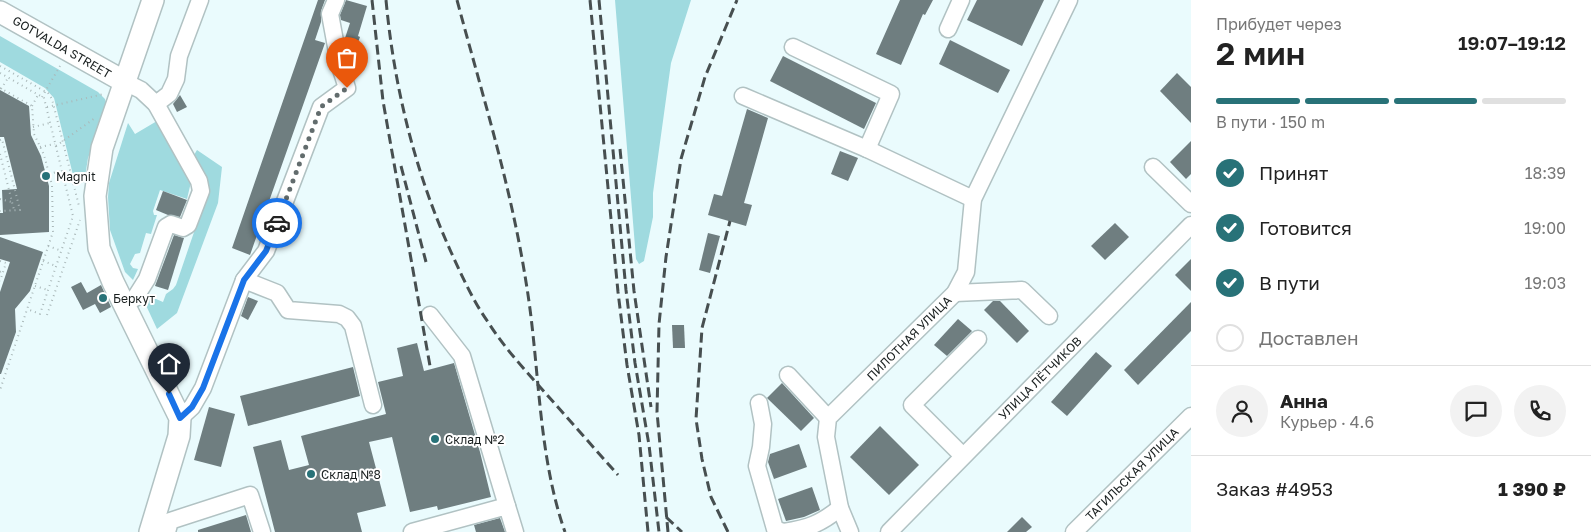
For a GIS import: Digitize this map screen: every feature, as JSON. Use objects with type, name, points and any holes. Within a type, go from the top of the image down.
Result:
[{"type":"main road","points":[[150,532],[178,436],[180,418],[124,304],[99,248],[95,196],[102,148],[153,0]]},
{"type":"main road","name":"GOTVALDA STREET","points":[[0,12],[125,82]]},
{"type":"street","points":[[156,104],[169,94],[176,79],[179,56],[200,0]]},
{"type":"street","points":[[180,418],[192,407],[203,388],[244,280],[266,251],[321,107],[347,88],[338,63],[330,14],[336,0]]},
{"type":"street","points":[[948,29],[961,0]]},
{"type":"street","name":"ПИЛОТНАЯ УЛИЦА","points":[[828,418],[955,293],[966,272],[973,199],[1069,0]]},
{"type":"street","points":[[793,47],[891,94],[866,149]]},
{"type":"street","points":[[124,304],[135,298],[147,279],[166,227],[171,224],[183,228],[188,225],[201,191],[199,181],[156,104],[141,90],[125,82]]},
{"type":"street","points":[[743,96],[866,149],[973,199]]},
{"type":"street","points":[[1153,167],[1191,204]]},
{"type":"street","name":"УЛИЦА ЛЁТЧИКОВ","points":[[893,530],[963,456],[1191,225]]},
{"type":"street","points":[[244,280],[277,293],[288,310],[339,314],[347,318],[353,326],[373,405]]},
{"type":"street","points":[[955,293],[1022,290],[1049,316]]},
{"type":"street","points":[[430,316],[462,356],[515,532]]},
{"type":"street","points":[[963,456],[912,405],[978,339]]},
{"type":"street","points":[[788,375],[828,418],[826,437],[840,508],[850,532]]},
{"type":"street","points":[[759,403],[763,424],[757,466],[776,529],[783,532],[797,530],[821,522],[840,508]]},
{"type":"street","name":"ТАГИЛЬСКАЯ УЛИЦА","points":[[1074,532],[1191,416]]},
{"type":"street","points":[[167,532],[170,521],[250,495],[262,532]]},
{"type":"street","points":[[412,532],[507,506]]},
{"type":"path","points":[[0,66],[45,91],[52,99],[79,207]]},
{"type":"path","points":[[42,97],[60,66]]},
{"type":"path","points":[[0,73],[42,97],[73,216],[40,314],[27,309]]},
{"type":"path","points":[[8,77],[1,88],[32,106]]},
{"type":"path","points":[[0,390],[53,232],[52,185],[33,127],[32,106],[38,94]]},
{"type":"path","points":[[46,107],[106,94]]},
{"type":"path","points":[[40,147],[56,145],[101,114]]},
{"type":"path","points":[[33,127],[50,123]]},
{"type":"path","points":[[0,140],[2,140],[20,210],[0,211]]},
{"type":"path","points":[[0,154],[14,210]]},
{"type":"path","points":[[49,174],[62,171]]},
{"type":"path","points":[[0,199],[12,202]]},
{"type":"path","points":[[47,315],[81,216]]},
{"type":"path","points":[[48,246],[62,251]]},
{"type":"path","points":[[0,261],[6,264],[0,281]]},
{"type":"path","points":[[43,261],[56,266]]},
{"type":"path","points":[[0,272],[4,269]]},
{"type":"path","points":[[35,286],[48,290]]},
{"type":"shaded area","points":[[615,0],[691,0],[671,63],[653,193],[653,217],[644,261],[639,264],[636,259]]},
{"type":"shaded area","points":[[0,36],[98,92],[105,99],[107,106],[88,158],[84,183],[75,183],[54,98],[45,88],[0,62]]},
{"type":"shaded area","points":[[157,121],[191,182],[187,199],[160,190],[153,211],[154,215],[157,215],[151,234],[146,233],[140,253],[135,254],[130,264],[133,268],[138,269],[133,280],[125,272],[110,230],[109,183],[128,123],[135,134]]},
{"type":"shaded area","points":[[197,150],[222,167],[218,203],[177,313],[157,329],[144,301],[149,296],[163,302],[166,294],[176,285],[207,194],[206,178],[194,155]]},
{"type":"building","points":[[318,0],[325,0],[315,40],[325,43],[250,255],[232,248]]},
{"type":"building","points":[[346,0],[367,6],[358,36],[360,37],[353,56],[348,54],[345,38],[350,23],[341,20],[340,15]]},
{"type":"building","points":[[900,0],[933,0],[925,15],[923,14],[901,65],[876,54]]},
{"type":"building","points":[[977,0],[1044,0],[1022,46],[967,20]]},
{"type":"building","points":[[950,40],[1010,70],[998,93],[939,64]]},
{"type":"building","points":[[783,56],[876,103],[864,129],[770,81]]},
{"type":"building","points":[[1177,73],[1191,87],[1191,123],[1160,91]]},
{"type":"building","points":[[0,90],[29,106],[31,135],[41,156],[49,186],[49,232],[0,235],[0,213],[3,213],[2,190],[17,189],[4,137],[0,137]]},
{"type":"building","points":[[180,95],[187,107],[177,112],[173,104]]},
{"type":"building","points":[[747,109],[768,118],[744,203],[752,205],[746,226],[708,215],[714,194],[722,196]]},
{"type":"building","points":[[1191,141],[1191,174],[1186,179],[1170,162]]},
{"type":"building","points":[[840,151],[858,158],[848,181],[831,174]]},
{"type":"building","points":[[163,191],[187,200],[180,217],[156,210]]},
{"type":"building","points":[[1115,223],[1129,237],[1105,260],[1091,246]]},
{"type":"building","points":[[708,233],[720,236],[710,273],[699,270]]},
{"type":"building","points":[[174,235],[184,238],[168,290],[155,286]]},
{"type":"building","points":[[0,237],[43,252],[30,291],[15,309],[16,332],[1,374],[0,292],[10,262],[0,259]]},
{"type":"building","points":[[1191,259],[1191,291],[1175,275]]},
{"type":"building","points":[[81,282],[87,293],[101,285],[111,307],[100,313],[95,304],[83,310],[71,287]]},
{"type":"building","points":[[248,297],[258,301],[248,320],[241,316]]},
{"type":"building","points":[[993,301],[1000,301],[1029,331],[1017,343],[984,310]]},
{"type":"building","points":[[1191,302],[1191,331],[1138,385],[1124,370]]},
{"type":"building","points":[[958,319],[972,331],[947,356],[934,345]]},
{"type":"building","points":[[672,325],[684,325],[685,348],[673,348]]},
{"type":"building","points":[[417,343],[424,371],[454,363],[491,497],[438,510],[437,506],[410,512],[392,437],[369,442],[386,506],[357,513],[362,532],[275,532],[253,447],[281,440],[289,470],[309,465],[301,436],[386,414],[378,382],[403,376],[397,348]]},
{"type":"building","points":[[1096,352],[1112,366],[1067,416],[1051,402]]},
{"type":"building","points":[[353,367],[360,396],[248,426],[240,396]]},
{"type":"building","points":[[782,383],[814,418],[801,431],[767,398]]},
{"type":"building","points":[[209,407],[235,414],[221,467],[194,460]]},
{"type":"building","points":[[880,426],[919,465],[889,495],[850,457]]},
{"type":"building","points":[[799,444],[807,467],[774,479],[768,462],[770,454]]},
{"type":"building","points":[[812,487],[820,510],[804,517],[786,521],[778,499]]},
{"type":"building","points":[[246,515],[251,532],[198,532],[198,530]]},
{"type":"building","points":[[1022,517],[1032,527],[1026,532],[1007,532]]},
{"type":"building","points":[[500,518],[505,532],[476,532],[474,525]]},
{"type":"railway","points":[[372,0],[383,101],[430,366]]},
{"type":"railway","points":[[386,0],[394,65],[408,129],[438,222],[464,279],[483,314],[509,351],[618,475]]},
{"type":"railway","points":[[457,0],[495,140],[520,246],[531,313],[544,440],[556,502],[565,532]]},
{"type":"railway","points":[[590,0],[618,292],[627,365],[639,435],[648,532]]},
{"type":"railway","points":[[599,0],[626,290],[635,363],[649,445],[659,532]]},
{"type":"railway","points":[[668,532],[657,412],[659,324],[666,257],[681,159],[705,77],[737,0]]},
{"type":"railway","points":[[620,149],[634,291],[651,407]]},
{"type":"railway","points":[[401,166],[426,262]]},
{"type":"railway","points":[[728,532],[711,497],[702,459],[696,419],[702,328],[730,221]]},
{"type":"railway","points":[[666,517],[682,532]]},
{"type":"way so far","points":[[277,223],[321,107],[347,88]]},
{"type":"place","name":"Magnit","points":[[46,176]]},
{"type":"place","name":"Беркут","points":[[103,298]]},
{"type":"place","name":"Склад №2","points":[[435,439]]},
{"type":"place","name":"Склад №8","points":[[311,474]]},
{"type":"route","points":[[169,394],[180,418],[192,407],[203,388],[244,280],[266,251],[277,223]]}]
